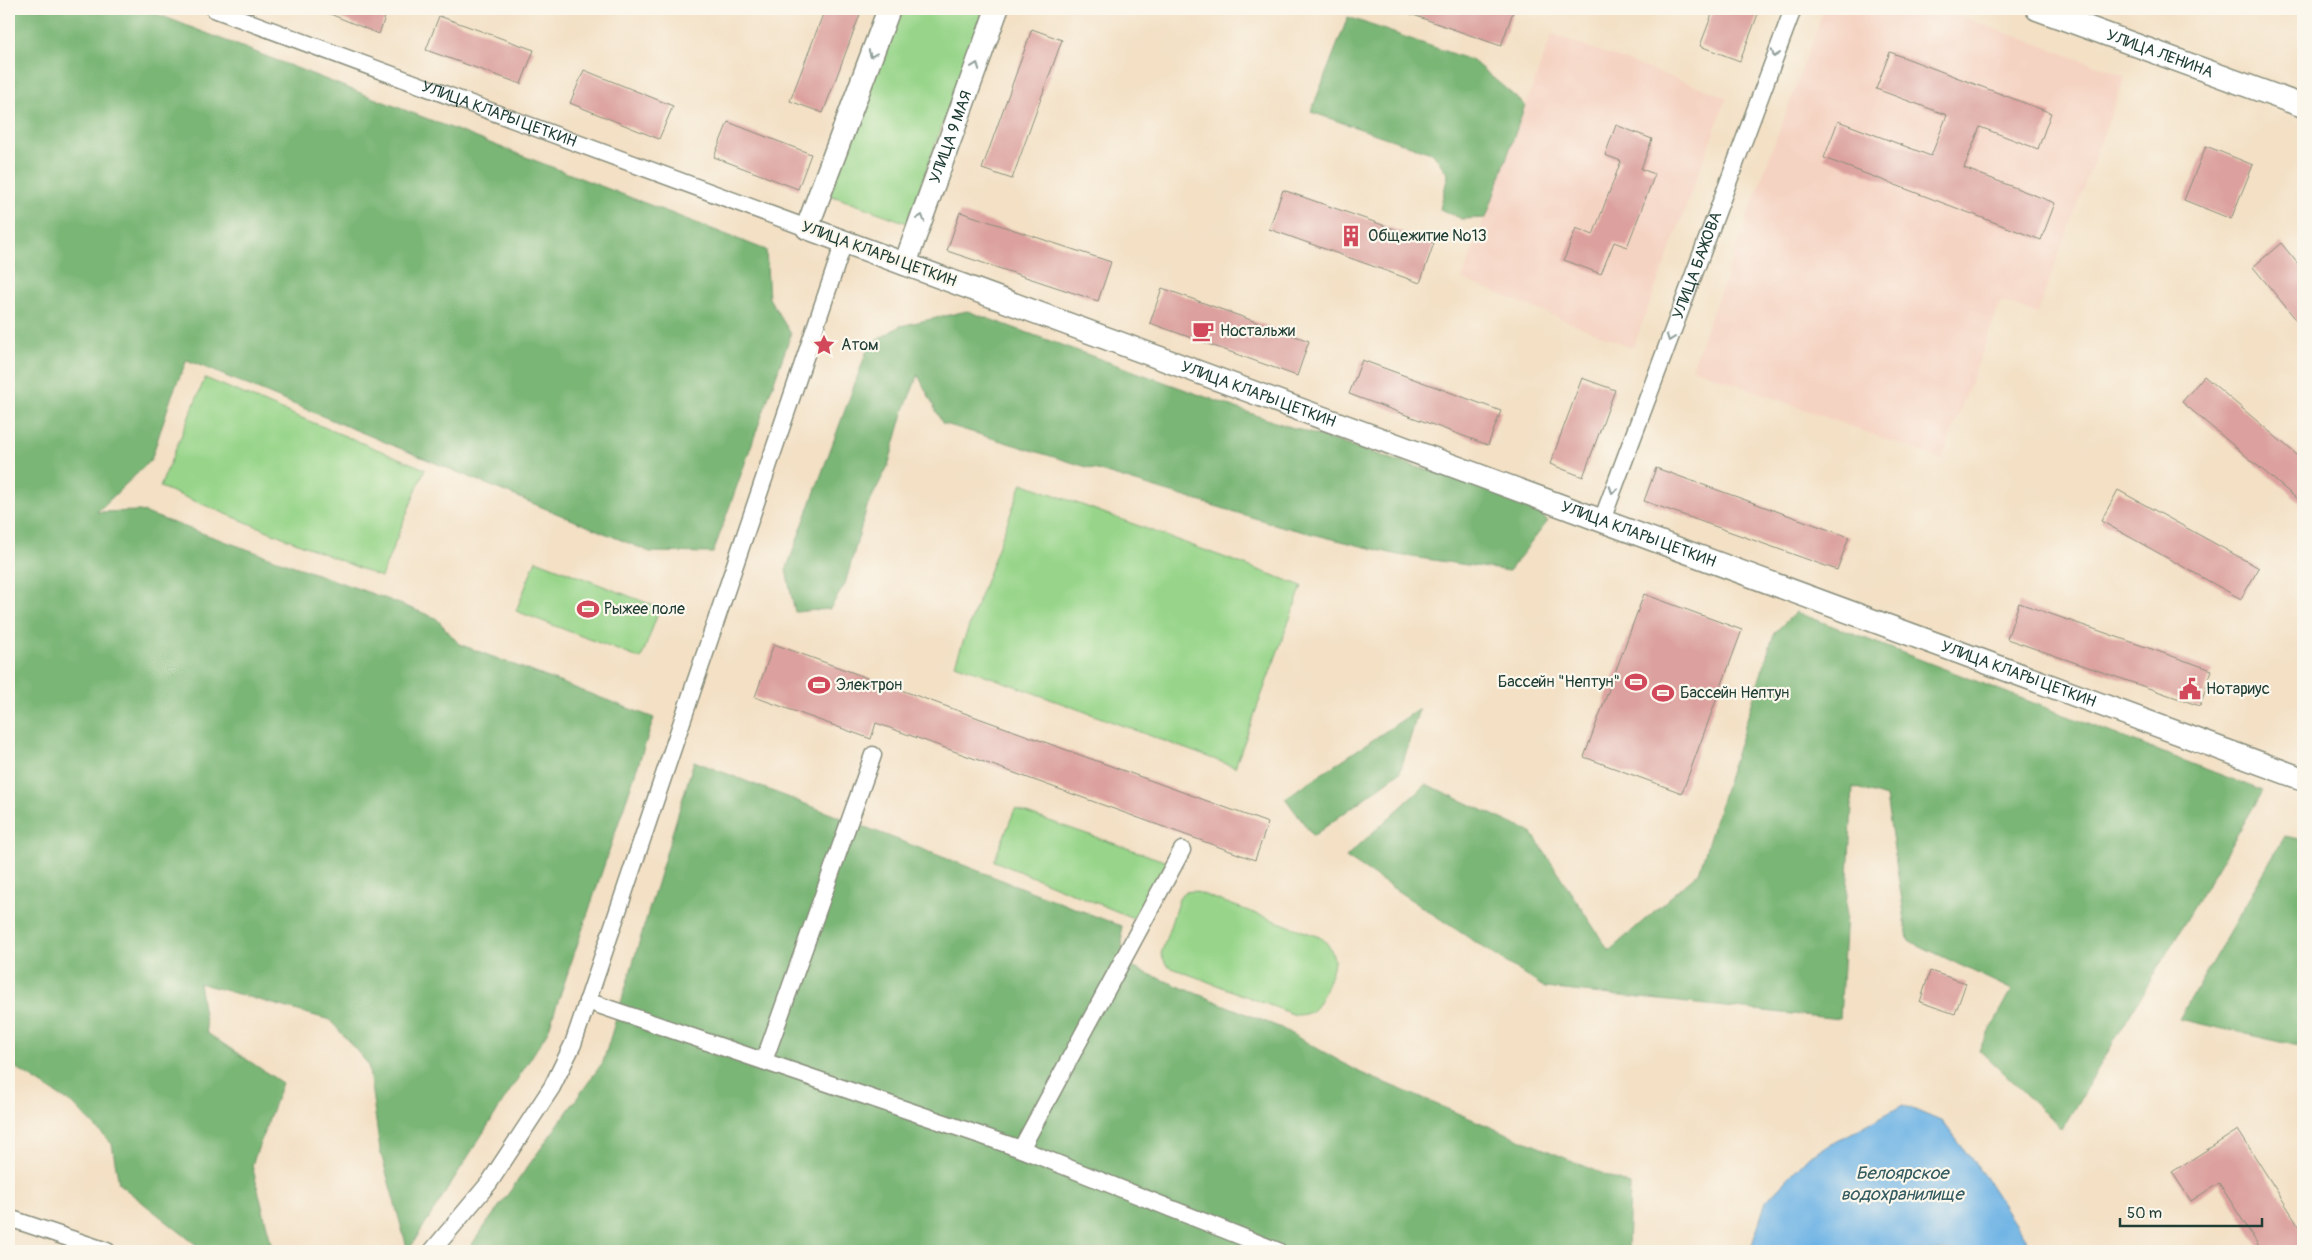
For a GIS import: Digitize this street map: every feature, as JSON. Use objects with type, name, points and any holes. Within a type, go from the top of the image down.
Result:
[{"type":"street","name":"УЛИЦА КЛАРЫ ЦЕТКИН","points":[[214,9],[2303,779]]},
{"type":"street","points":[[807,228],[889,9]]},
{"type":"street","name":"УЛИЦА 9 МАЯ","points":[[905,264],[997,9]]},
{"type":"street","name":"УЛИЦА БАЖОВА","points":[[1602,520],[1792,9]]},
{"type":"street","name":"УЛИЦА ЛЕНИНА","points":[[2037,9],[2294,103],[2303,116]]},
{"type":"street","points":[[432,1251],[489,1183],[552,1088],[573,1044],[844,242]]},
{"type":"street","points":[[764,1061],[873,755]]},
{"type":"street","points":[[1021,1149],[1182,850]]},
{"type":"street","points":[[587,1001],[1021,1149],[1278,1251]]},
{"type":"street","points":[[9,1218],[107,1251]]},
{"type":"shaded area","points":[[1824,9],[1941,9],[2125,76],[2037,314],[2001,301],[1942,460],[1692,368]]},
{"type":"shaded area","points":[[1552,34],[1727,97],[1633,348],[1462,279]]},
{"type":"green space","points":[[9,9],[144,9],[766,250],[769,298],[791,334],[713,553],[650,552],[187,360],[172,395],[151,460],[97,512],[140,511],[387,599],[436,618],[459,644],[654,718],[548,1031],[408,1251],[380,1150],[368,1064],[330,1020],[199,983],[207,1033],[282,1083],[252,1165],[273,1251],[204,1251],[119,1184],[112,1144],[74,1105],[13,1066],[9,1066]]},
{"type":"green space","points":[[898,9],[984,9],[907,223],[830,195]]},
{"type":"green space","points":[[1348,17],[1473,61],[1525,105],[1486,218],[1462,219],[1440,209],[1448,175],[1434,154],[1311,112]]},
{"type":"green space","points":[[967,311],[1275,422],[1528,502],[1548,521],[1509,571],[1398,555],[1284,527],[942,423],[918,375],[904,410],[888,466],[867,507],[845,584],[830,609],[795,612],[786,570],[869,345],[900,326]]},
{"type":"green space","points":[[205,378],[425,469],[381,577],[160,487]]},
{"type":"green space","points":[[1022,483],[1302,586],[1235,767],[955,664]]},
{"type":"green space","name":"Рыжее поле","points":[[536,560],[660,608],[641,659],[516,611]]},
{"type":"green space","points":[[1796,612],[2263,791],[2062,1129],[1979,1050],[2012,990],[1908,940],[1886,797],[1853,787],[1840,1019],[1545,988],[1346,857],[1426,784],[1532,833],[1609,951],[1699,872],[1774,633]]},
{"type":"green space","points":[[1419,709],[1400,772],[1313,836],[1285,798]]},
{"type":"green space","points":[[694,761],[1121,926],[1124,964],[1281,1028],[1361,1073],[1630,1185],[1628,1251],[467,1251],[603,1062]]},
{"type":"green space","points":[[1015,809],[1167,862],[1133,918],[994,861]]},
{"type":"green space","points":[[2285,836],[2303,840],[2303,1047],[2179,1019]]},
{"type":"green space","points":[[1194,891],[1322,938],[1331,950],[1334,963],[1323,993],[1313,1010],[1305,1014],[1295,1015],[1167,966],[1161,954],[1179,899],[1184,892]]},
{"type":"water","name":"Белоярское водохранилище","points":[[1903,1105],[1943,1122],[1985,1177],[2033,1251],[1750,1251],[1766,1201],[1809,1156]]},
{"type":"building","points":[[318,9],[388,9],[379,34]]},
{"type":"building","points":[[825,9],[862,9],[823,113],[790,101]]},
{"type":"building","points":[[1403,9],[1514,9],[1501,46],[1402,11]]},
{"type":"building","points":[[1714,9],[1760,9],[1740,61],[1700,46]]},
{"type":"building","points":[[439,16],[534,50],[521,84],[426,50]]},
{"type":"building","points":[[1032,29],[1062,40],[1012,179],[982,169]]},
{"type":"building","points":[[1890,52],[2051,113],[2038,149],[1980,127],[1964,168],[2055,203],[2041,240],[1824,158],[1838,121],[1931,156],[1947,115],[1876,89]]},
{"type":"building","points":[[584,70],[673,106],[659,139],[570,103]]},
{"type":"building","points":[[728,122],[811,154],[798,189],[714,157]]},
{"type":"building","points":[[1616,125],[1652,139],[1641,169],[1655,174],[1627,247],[1614,242],[1601,274],[1564,260],[1576,228],[1593,235],[1621,161],[1605,155]]},
{"type":"building","points":[[2206,146],[2253,165],[2231,219],[2184,200]]},
{"type":"building","name":"Общежитие №13","points":[[1283,190],[1434,243],[1420,283],[1269,229]]},
{"type":"building","points":[[960,212],[1111,262],[1098,301],[947,251]]},
{"type":"building","points":[[2281,243],[2303,270],[2303,328],[2253,267]]},
{"type":"building","points":[[1162,288],[1309,341],[1297,376],[1150,323]]},
{"type":"building","points":[[1362,360],[1501,411],[1488,445],[1349,394]]},
{"type":"building","points":[[2204,376],[2303,460],[2303,504],[2182,402]]},
{"type":"building","points":[[1582,378],[1615,390],[1583,477],[1550,464]]},
{"type":"building","points":[[1656,468],[1849,537],[1837,570],[1644,501]]},
{"type":"building","points":[[2118,490],[2259,568],[2241,599],[2101,521]]},
{"type":"building","name":"Бассейн Нептун","points":[[1644,594],[1742,630],[1682,793],[1584,757]]},
{"type":"building","points":[[2019,603],[2212,670],[2200,706],[2007,639]]},
{"type":"building","points":[[774,644],[1268,823],[1255,860],[876,723],[871,739],[755,697]]},
{"type":"building","points":[[1930,971],[1966,983],[1955,1014],[1920,1002]]},
{"type":"building","points":[[2238,1130],[2303,1232],[2303,1246],[2295,1251],[2262,1251],[2219,1183],[2191,1201],[2172,1172]]},
{"type":"place","name":"Общежитие №13","points":[[1351,236]]},
{"type":"place","name":"Ностальжи","points":[[1203,331]]},
{"type":"place","name":"Атом","points":[[824,345]]},
{"type":"place","name":"Рыжее поле","points":[[588,609]]},
{"type":"place","name":"Бассейн \"Нептун\"","points":[[1636,682]]},
{"type":"place","name":"Электрон","points":[[819,685]]},
{"type":"place","name":"Нотариус","points":[[2190,689]]},
{"type":"place","name":"Бассейн Нептун","points":[[1663,693]]}]
